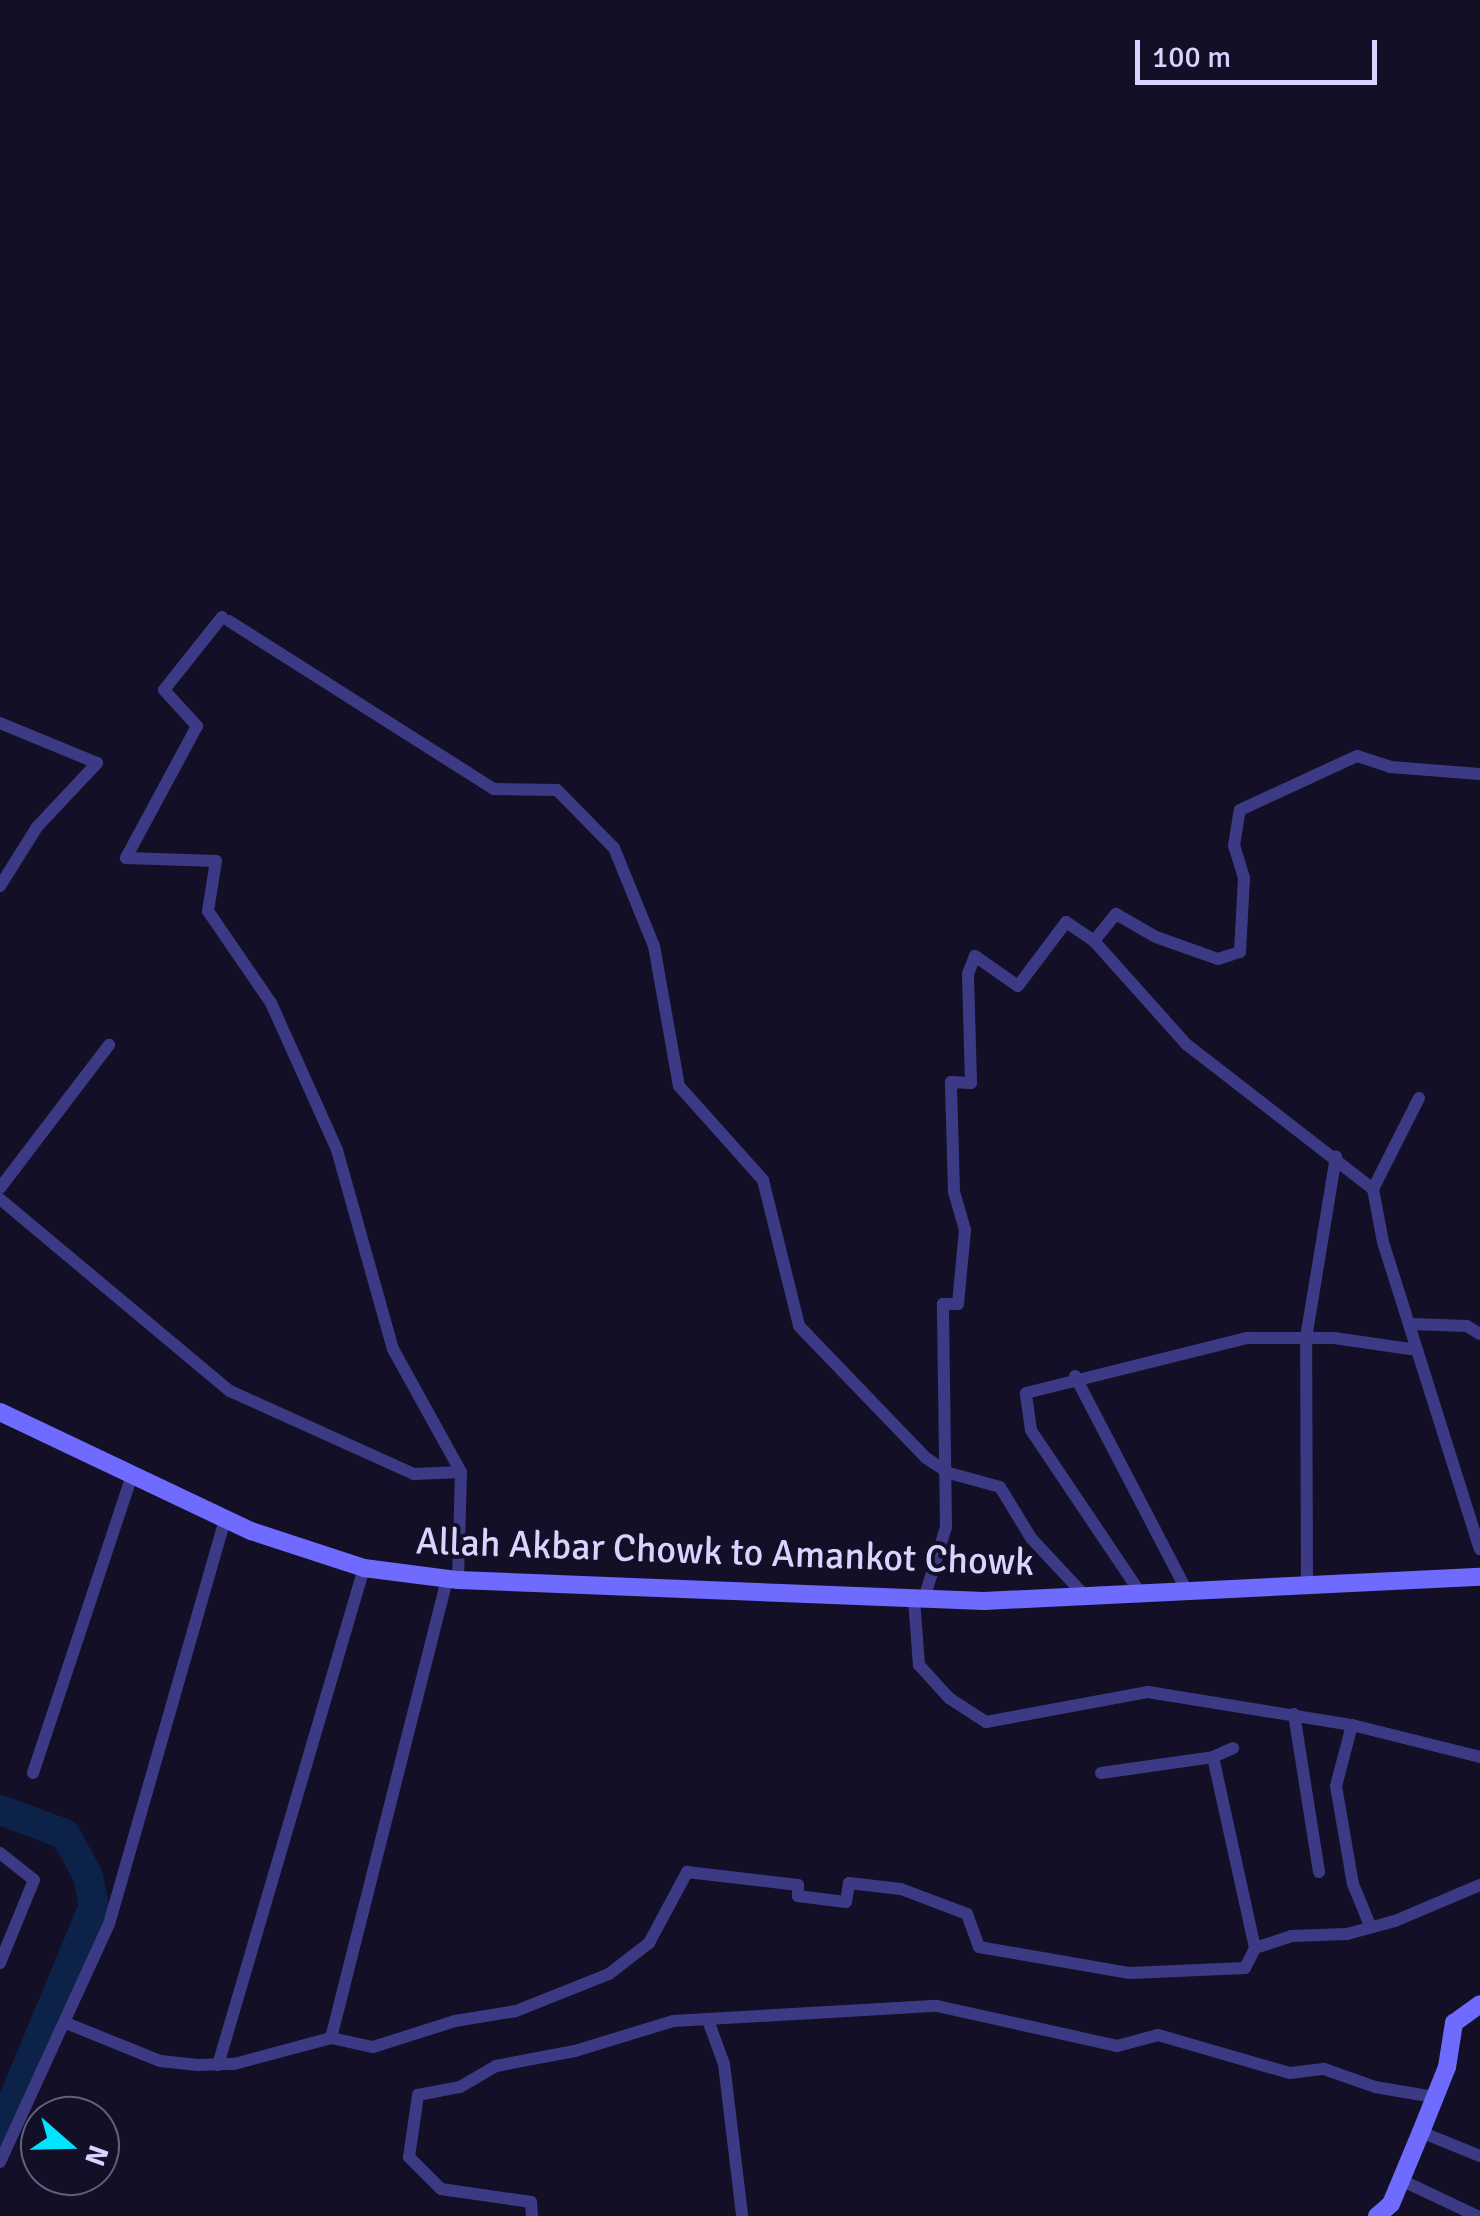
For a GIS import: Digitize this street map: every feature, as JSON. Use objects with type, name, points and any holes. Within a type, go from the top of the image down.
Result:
[{"type":"main road","name":"Allah Akbar Chowk to Amankot Chowk","points":[[0,1412],[225,1520],[364,1568],[452,1579],[919,1599],[1141,1594],[1480,1578]]},
{"type":"main road","points":[[1376,2216],[1392,2204],[1434,2097],[1454,2023],[1480,2004]]},
{"type":"street","points":[[331,2038],[452,1579],[461,1472],[393,1349],[355,1232],[337,1150],[271,1003],[208,911],[216,862],[126,858],[197,726],[164,690],[225,620],[494,789],[557,790],[614,848],[654,946],[679,1086],[763,1180],[799,1326],[926,1458],[949,1473],[1000,1487],[1030,1538],[1085,1596]]},
{"type":"street","points":[[0,723],[97,763],[37,826],[0,886]]},
{"type":"street","points":[[1094,941],[1116,914],[1156,937],[1218,958],[1240,952],[1244,878],[1234,846],[1240,810],[1357,756],[1390,767],[1480,774]]},
{"type":"street","points":[[1373,1189],[1336,1156],[1186,1044],[1094,941],[1066,922],[1018,986],[975,956],[968,974],[971,1082],[951,1082],[954,1192],[965,1230],[958,1304],[943,1304],[949,1473],[946,1527],[919,1599],[919,1665],[948,1698],[986,1722],[1148,1692],[1352,1725],[1480,1757]]},
{"type":"street","points":[[0,1188],[108,1046]]},
{"type":"street","points":[[1419,1098],[1373,1189],[1383,1242],[1480,1549]]},
{"type":"street","points":[[1307,1586],[1306,1338],[1336,1156]]},
{"type":"street","points":[[0,1200],[230,1391],[414,1474],[461,1472]]},
{"type":"street","points":[[1411,1324],[1467,1326],[1480,1334]]},
{"type":"street","points":[[1141,1594],[1031,1430],[1026,1393],[1075,1376],[1246,1338],[1306,1338],[1417,1350]]},
{"type":"street","points":[[1075,1376],[1186,1591]]},
{"type":"street","points":[[33,1773],[132,1478]]},
{"type":"street","points":[[0,2162],[108,1924],[225,1520]]},
{"type":"street","points":[[218,2065],[364,1568]]},
{"type":"street","points":[[1294,1714],[1319,1872]]},
{"type":"street","points":[[1352,1725],[1336,1786],[1353,1884],[1370,1923]]},
{"type":"street","points":[[1100,1774],[1213,1757],[1234,1748]]},
{"type":"street","points":[[66,2023],[160,2061],[218,2065],[331,2038],[373,2047],[570,1994],[649,1943],[687,1872],[798,1886],[798,1896],[846,1902],[848,1883],[900,1889],[967,1914],[979,1946],[1130,1973],[1245,1968],[1255,1948],[1213,1757]]},
{"type":"street","points":[[0,1853],[34,1880],[0,1963]]},
{"type":"street","points":[[1255,1948],[1292,1936],[1347,1934],[1370,1923],[1394,1921],[1480,1885]]},
{"type":"street","points":[[532,2216],[531,2202],[440,2189],[409,2157],[418,2095],[460,2088],[496,2066],[575,2052],[673,2021],[709,2023],[937,2006],[1117,2046],[1158,2035],[1290,2072],[1324,2069],[1375,2088],[1434,2097]]},
{"type":"street","points":[[709,2023],[724,2064],[742,2216]]},
{"type":"street","points":[[1421,2132],[1480,2156]]},
{"type":"street","points":[[1401,2180],[1477,2216]]},
{"type":"waterway","points":[[0,1810],[65,1834],[88,1876],[94,1906],[0,2132]]}]
